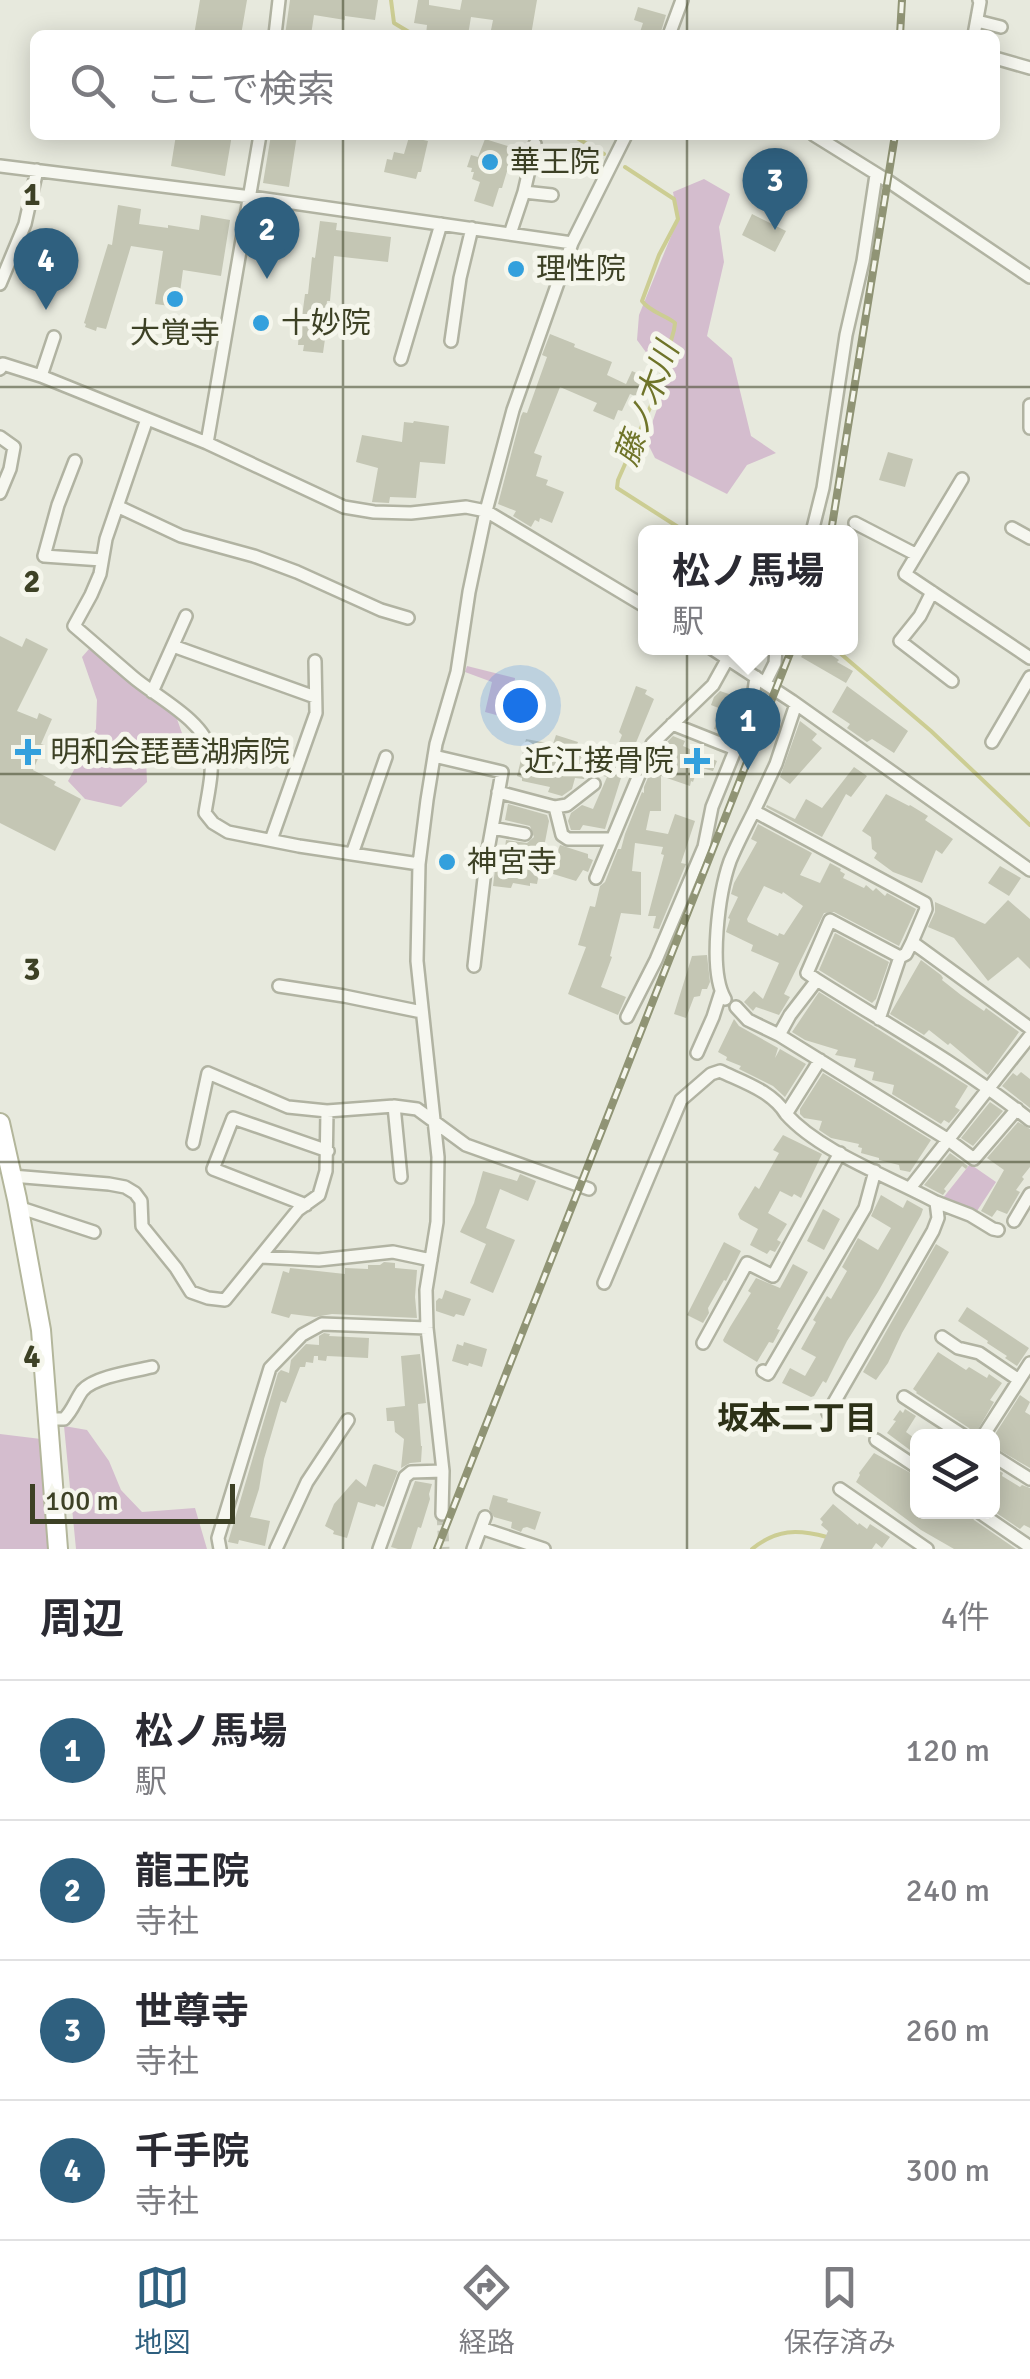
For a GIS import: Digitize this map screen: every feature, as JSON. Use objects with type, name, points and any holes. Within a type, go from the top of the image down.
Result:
[{"type":"main road","points":[[0,1123],[41,1330],[58,1549]]},
{"type":"street","points":[[275,30],[278,0]]},
{"type":"street","points":[[670,30],[682,0]]},
{"type":"street","points":[[975,30],[978,0]]},
{"type":"street","points":[[977,21],[1001,27]]},
{"type":"street","points":[[1000,59],[1030,68]]},
{"type":"street","points":[[208,443],[259,140]]},
{"type":"street","points":[[442,1514],[442,1470],[426,1290],[437,1222],[438,1157],[417,961],[419,864],[434,756],[457,672],[486,511],[513,410],[572,243],[624,140]]},
{"type":"street","points":[[822,140],[1029,274]]},
{"type":"street","points":[[510,234],[536,144]]},
{"type":"street","points":[[0,166],[572,243]]},
{"type":"street","points":[[0,284],[25,224],[38,170]]},
{"type":"street","points":[[814,525],[876,175]]},
{"type":"street","points":[[524,192],[552,195]]},
{"type":"street","points":[[401,359],[440,224]]},
{"type":"street","points":[[451,342],[472,228]]},
{"type":"street","points":[[41,376],[54,337]]},
{"type":"street","points":[[0,369],[3,364],[41,376],[208,443],[344,507],[374,512],[411,513],[466,507],[486,511],[638,601]]},
{"type":"street","points":[[1030,405],[1030,428]]},
{"type":"street","points":[[148,420],[106,538],[92,595],[74,626],[204,735],[210,751],[205,813],[213,823],[228,832],[419,864]]},
{"type":"street","points":[[0,437],[14,447],[0,494]]},
{"type":"street","points":[[75,461],[44,556],[102,560]]},
{"type":"street","points":[[962,480],[905,574],[1027,651]]},
{"type":"street","points":[[118,507],[181,536],[254,556],[408,618]]},
{"type":"street","points":[[855,523],[915,554]]},
{"type":"street","points":[[1012,528],[1030,538]]},
{"type":"street","points":[[932,592],[920,616],[900,641],[952,681]]},
{"type":"street","points":[[152,692],[186,616]]},
{"type":"street","points":[[173,646],[315,697]]},
{"type":"street","points":[[723,655],[1030,870]]},
{"type":"street","points":[[627,1017],[704,847],[712,807],[760,680],[775,663],[776,655]]},
{"type":"street","points":[[596,878],[652,744],[714,685],[728,658]]},
{"type":"street","points":[[271,840],[316,713],[314,662]]},
{"type":"street","points":[[992,742],[1030,677]]},
{"type":"street","points":[[796,704],[776,764],[729,864],[716,950],[727,999],[748,1020],[820,1060],[974,1160],[1017,1110]]},
{"type":"street","points":[[672,724],[735,749]]},
{"type":"street","points":[[434,756],[502,772],[474,966]]},
{"type":"street","points":[[352,854],[386,757]]},
{"type":"street","points":[[498,792],[555,808],[567,805],[594,784]]},
{"type":"street","points":[[555,808],[562,835],[568,839],[612,839]]},
{"type":"street","points":[[754,811],[925,903],[912,942],[900,957],[879,1019]]},
{"type":"street","points":[[492,828],[525,834]]},
{"type":"street","points":[[900,957],[830,920],[807,973],[988,1088],[1030,1120]]},
{"type":"street","points":[[912,942],[1030,1028]]},
{"type":"street","points":[[779,1035],[817,980]]},
{"type":"street","points":[[279,986],[422,1012]]},
{"type":"street","points":[[697,1053],[713,1017],[727,999]]},
{"type":"street","points":[[910,1188],[1030,1036]]},
{"type":"street","points":[[786,1114],[820,1060]]},
{"type":"street","points":[[604,1283],[681,1100],[720,1071],[766,1094],[798,1128],[840,1153],[998,1230]]},
{"type":"street","points":[[193,1143],[208,1073],[288,1108],[417,1109],[466,1145],[589,1189]]},
{"type":"street","points":[[394,1106],[401,1176]]},
{"type":"street","points":[[7,1167],[109,1184],[135,1193],[141,1201],[142,1226],[191,1292],[225,1300],[287,1224],[319,1195],[328,1150],[327,1111]]},
{"type":"street","points":[[306,1205],[213,1170],[233,1118],[328,1150]]},
{"type":"street","points":[[704,1343],[747,1262],[774,1276],[840,1153]]},
{"type":"street","points":[[764,1375],[865,1208],[875,1171]]},
{"type":"street","points":[[1014,1221],[1030,1194]]},
{"type":"street","points":[[828,1412],[934,1231],[938,1218],[936,1202]]},
{"type":"street","points":[[18,1207],[94,1232]]},
{"type":"street","points":[[260,1257],[319,1260],[394,1252],[431,1260]]},
{"type":"street","points":[[220,1549],[218,1538],[270,1368],[302,1335],[322,1324],[427,1328]]},
{"type":"street","points":[[942,1338],[978,1354],[1019,1380]]},
{"type":"street","points":[[988,1429],[1030,1363]]},
{"type":"street","points":[[48,1419],[64,1419],[83,1388],[98,1380],[152,1367]]},
{"type":"street","points":[[904,1397],[953,1429]]},
{"type":"street","points":[[276,1549],[306,1482],[348,1420]]},
{"type":"street","points":[[876,1440],[910,1463]]},
{"type":"street","points":[[1000,1460],[1030,1479]]},
{"type":"street","points":[[379,1549],[405,1477],[411,1472],[442,1470]]},
{"type":"street","points":[[840,1489],[926,1549]]},
{"type":"street","points":[[990,1519],[1030,1547]]},
{"type":"street","points":[[473,1549],[483,1522],[544,1549]]},
{"type":"shaded area","points":[[704,179],[730,194],[719,227],[724,262],[707,336],[732,358],[751,436],[776,453],[747,465],[727,494],[655,458],[646,440],[667,381],[637,340],[639,315],[678,219],[673,192]]},
{"type":"shaded area","points":[[89,649],[177,719],[183,736],[158,740],[146,758],[147,782],[121,807],[85,799],[68,781],[96,729],[97,700],[82,657]]},
{"type":"shaded area","points":[[467,666],[515,678],[511,719],[485,712],[492,682],[465,672]]},
{"type":"shaded area","points":[[970,1164],[996,1182],[977,1211],[943,1198]]},
{"type":"shaded area","points":[[64,1426],[87,1430],[109,1461],[121,1490],[142,1512],[195,1508],[207,1549],[76,1549]]},
{"type":"shaded area","points":[[0,1434],[41,1439],[49,1549],[0,1549]]},
{"type":"building","points":[[200,0],[247,0],[242,30],[195,30]]},
{"type":"building","points":[[290,0],[378,0],[375,20],[314,15],[312,30],[286,30]]},
{"type":"building","points":[[418,0],[460,10],[462,0],[537,0],[532,30],[491,30],[493,20],[471,17],[469,30],[426,30],[427,25],[414,23]]},
{"type":"building","points":[[638,7],[666,15],[662,30],[641,30],[643,23],[634,20]]},
{"type":"building","points":[[175,140],[231,140],[225,176],[171,166]]},
{"type":"building","points":[[270,140],[296,140],[289,187],[263,183]]},
{"type":"building","points":[[408,140],[428,141],[416,179],[384,172],[387,159],[392,160],[394,152],[404,154]]},
{"type":"building","points":[[485,140],[514,148],[493,207],[474,201],[480,182],[472,179],[474,172],[467,167],[471,155],[478,157]]},
{"type":"building","points":[[118,205],[141,209],[139,224],[168,228],[199,230],[201,215],[230,220],[221,276],[183,270],[178,307],[155,304],[163,251],[131,246],[106,329],[97,327],[96,331],[84,323],[108,244],[112,245]]},
{"type":"building","points":[[752,214],[786,231],[775,252],[742,235]]},
{"type":"building","points":[[320,221],[337,223],[336,230],[391,237],[388,262],[334,256],[330,301],[320,339],[325,339],[323,353],[303,351],[304,345],[298,345]]},
{"type":"building","points":[[550,334],[612,362],[607,375],[626,384],[632,371],[654,381],[645,400],[630,394],[614,420],[593,411],[597,403],[560,387],[534,453],[542,456],[536,476],[564,492],[552,523],[540,518],[531,527],[513,516],[516,511],[498,504],[521,416],[527,413],[547,357],[542,355]]},
{"type":"building","points":[[404,422],[449,426],[445,464],[420,462],[416,498],[390,497],[389,503],[372,502],[378,468],[356,462],[362,435],[402,442]]},
{"type":"building","points":[[888,452],[913,459],[905,487],[879,480]]},
{"type":"building","points":[[0,636],[22,647],[26,638],[48,649],[17,711],[37,719],[39,713],[52,719],[33,770],[81,799],[55,851],[0,823]]},
{"type":"building","points":[[832,655],[853,671],[846,683],[801,657]]},
{"type":"building","points":[[636,686],[647,690],[645,694],[654,699],[626,762],[605,829],[583,825],[580,830],[571,830],[571,813],[582,805],[593,809],[607,777],[586,771],[584,779],[575,778],[572,789],[562,796],[548,792],[550,787],[522,781],[517,776],[526,739],[553,744],[556,735],[578,742],[575,750],[611,763]]},
{"type":"building","points":[[847,686],[908,731],[894,753],[872,739],[867,742],[832,712]]},
{"type":"building","points":[[720,691],[738,697],[732,716],[738,718],[731,735],[714,729],[721,709],[711,705]]},
{"type":"building","points":[[800,721],[817,734],[812,740],[822,748],[790,784],[780,777]]},
{"type":"building","points":[[673,736],[685,741],[683,746],[717,761],[713,771],[698,767],[690,786],[661,776],[661,811],[650,811],[646,830],[668,834],[675,814],[695,821],[681,863],[686,864],[659,929],[653,928],[656,916],[648,916],[663,847],[635,843],[632,871],[641,872],[641,915],[621,913],[601,987],[626,997],[618,1015],[568,994],[586,947],[578,945],[590,906],[595,907],[600,886],[621,849],[660,749]]},
{"type":"building","points":[[854,767],[867,776],[851,797],[846,794],[822,837],[766,807],[795,819],[806,799],[822,808]]},
{"type":"building","points":[[886,794],[928,816],[925,820],[953,839],[942,854],[936,850],[922,883],[893,872],[874,858],[877,853],[872,849],[871,837],[862,831]]},
{"type":"building","points":[[508,804],[547,815],[537,884],[493,886],[496,861],[503,862],[506,840],[527,843],[534,837],[530,826],[505,820]]},
{"type":"building","points":[[758,824],[812,853],[800,875],[820,883],[830,863],[841,869],[843,878],[873,891],[876,888],[916,909],[899,946],[834,912],[824,913],[784,994],[790,997],[779,1015],[756,1007],[753,1011],[744,1002],[754,991],[763,999],[779,963],[751,951],[753,945],[726,932],[738,897],[731,894],[734,883],[757,842],[751,839]],"holes":[[[764,886],[803,906],[784,935],[748,922]]]},
{"type":"building","points":[[560,845],[588,854],[593,860],[588,872],[583,870],[576,881],[550,873]]},
{"type":"building","points":[[1000,866],[1021,878],[1009,896],[988,883]]},
{"type":"building","points":[[1008,900],[1030,919],[1030,969],[1018,957],[988,981],[954,938],[928,927],[935,902],[985,924]]},
{"type":"building","points":[[835,933],[889,962],[872,1003],[819,970]]},
{"type":"building","points":[[707,955],[707,989],[694,997],[686,1018],[674,1014],[692,956]]},
{"type":"building","points":[[921,960],[961,995],[1019,1032],[988,1075],[950,1043],[929,1030],[924,1035],[890,1014]]},
{"type":"building","points":[[819,992],[968,1086],[955,1107],[960,1110],[949,1123],[944,1120],[941,1124],[892,1094],[894,1085],[872,1080],[874,1072],[854,1067],[856,1059],[835,1055],[838,1050],[792,1032]]},
{"type":"building","points":[[734,1019],[739,1026],[778,1048],[775,1058],[780,1049],[806,1064],[785,1097],[718,1052]]},
{"type":"building","points":[[1021,1072],[1030,1079],[1030,1108],[1002,1086],[1013,1073],[1017,1076]]},
{"type":"building","points":[[823,1073],[931,1140],[910,1172],[861,1153],[859,1144],[831,1138],[819,1130],[822,1121],[800,1114]]},
{"type":"building","points":[[990,1102],[1003,1111],[973,1146],[961,1138]]},
{"type":"building","points":[[1018,1122],[1030,1129],[1030,1167],[1007,1214],[997,1210],[992,1217],[981,1211],[1004,1170],[987,1158]]},
{"type":"building","points":[[783,1135],[822,1154],[801,1198],[780,1191],[768,1213],[787,1224],[775,1252],[770,1250],[767,1254],[750,1245],[758,1229],[738,1214],[755,1186],[759,1189],[779,1153],[773,1150]]},
{"type":"building","points":[[950,1153],[968,1166],[962,1166],[943,1195],[924,1185]]},
{"type":"building","points":[[483,1171],[517,1181],[520,1174],[536,1181],[528,1201],[500,1189],[486,1228],[515,1240],[493,1293],[470,1283],[486,1244],[460,1232]]},
{"type":"building","points":[[881,1195],[903,1208],[907,1200],[923,1209],[921,1215],[826,1383],[823,1381],[811,1397],[782,1383],[790,1368],[805,1376],[816,1357],[801,1349],[827,1296],[831,1299],[847,1271],[842,1267],[858,1238],[878,1250],[891,1228],[871,1216]]},
{"type":"building","points":[[823,1209],[840,1219],[824,1250],[807,1241]]},
{"type":"building","points":[[724,1242],[741,1251],[703,1323],[687,1315]]},
{"type":"building","points":[[936,1244],[949,1252],[876,1380],[863,1372]]},
{"type":"building","points":[[395,1263],[395,1268],[417,1270],[417,1318],[291,1314],[289,1318],[271,1313],[283,1271],[289,1273],[290,1268],[345,1274],[345,1268],[368,1269],[368,1265]]},
{"type":"building","points":[[793,1264],[808,1272],[773,1343],[769,1342],[757,1362],[723,1340],[756,1278],[780,1288]]},
{"type":"building","points":[[445,1290],[471,1299],[464,1316],[436,1311],[436,1301],[442,1299]]},
{"type":"building","points":[[967,1307],[1029,1348],[1017,1366],[958,1321]]},
{"type":"building","points":[[324,1333],[369,1338],[368,1358],[327,1356],[326,1361],[314,1356],[313,1363],[306,1362],[305,1367],[300,1367],[286,1403],[281,1401],[250,1517],[270,1521],[265,1546],[239,1540],[238,1544],[228,1542],[278,1373],[289,1373],[291,1360],[306,1344],[319,1345],[319,1336]]},
{"type":"building","points":[[464,1342],[487,1349],[482,1367],[452,1361],[457,1344],[463,1346]]},
{"type":"building","points":[[938,1352],[966,1370],[969,1367],[987,1378],[989,1374],[1002,1383],[978,1429],[970,1429],[913,1389]]},
{"type":"building","points":[[420,1354],[426,1403],[418,1404],[421,1462],[401,1468],[404,1439],[395,1432],[394,1421],[387,1421],[386,1408],[405,1406],[401,1356]]},
{"type":"building","points":[[1020,1395],[1030,1402],[1025,1412],[1030,1415],[1030,1468],[1000,1451],[998,1429]]},
{"type":"building","points":[[905,1409],[916,1416],[906,1432],[910,1435],[910,1450],[887,1433],[900,1410],[903,1413]]},
{"type":"building","points":[[874,1453],[910,1473],[910,1519],[973,1519],[1016,1549],[954,1549],[921,1530],[856,1482]]},
{"type":"building","points":[[375,1464],[398,1471],[384,1507],[358,1502],[347,1538],[333,1534],[325,1526],[334,1504],[356,1479],[366,1487]]},
{"type":"building","points":[[1000,1471],[1020,1487],[1030,1488],[1030,1528],[1024,1525],[1020,1529],[1000,1515]]},
{"type":"building","points":[[415,1481],[432,1484],[421,1528],[418,1527],[411,1549],[391,1547]]},
{"type":"building","points":[[493,1495],[541,1512],[535,1530],[527,1527],[521,1532],[511,1528],[512,1522],[494,1517],[489,1509]]},
{"type":"building","points":[[833,1504],[858,1525],[867,1529],[870,1524],[890,1537],[882,1548],[876,1543],[872,1549],[820,1549],[828,1531],[820,1519]]},
{"type":"waterway","name":"藤ノ木川","points":[[391,0],[394,23],[406,30]]},
{"type":"waterway","name":"藤ノ木川","points":[[580,140],[604,154]]},
{"type":"waterway","name":"藤ノ木川","points":[[625,167],[674,199],[678,219],[642,301],[675,323],[674,330],[656,394],[617,488],[675,525]]},
{"type":"waterway","name":"藤ノ木川","points":[[842,655],[931,731],[1030,825]]},
{"type":"waterway","points":[[752,1549],[788,1533],[827,1537]]},
{"type":"tunnel","points":[[442,1514],[444,1549]]},
{"type":"railway","points":[[900,30],[902,0]]},
{"type":"railway","points":[[832,525],[894,140]]},
{"type":"railway","points":[[437,1549],[789,655]]},
{"type":"place","name":"華王院","points":[[490,162]]},
{"type":"place","name":"世尊寺","points":[[775,230]]},
{"type":"place","name":"理性院","points":[[516,269]]},
{"type":"place","name":"龍王院","points":[[267,279]]},
{"type":"place","name":"大覚寺","points":[[175,299]]},
{"type":"place","name":"千手院","points":[[46,310]]},
{"type":"place","name":"十妙院","points":[[261,323]]},
{"type":"place","name":"明和会琵琶湖病院","points":[[28,752]]},
{"type":"place","name":"近江接骨院","points":[[697,761]]},
{"type":"place","name":"松ノ馬場","points":[[748,770]]},
{"type":"place","name":"神宮寺","points":[[447,862]]},
{"type":"district","name":"坂本二丁目","points":[[797,1418]]}]
